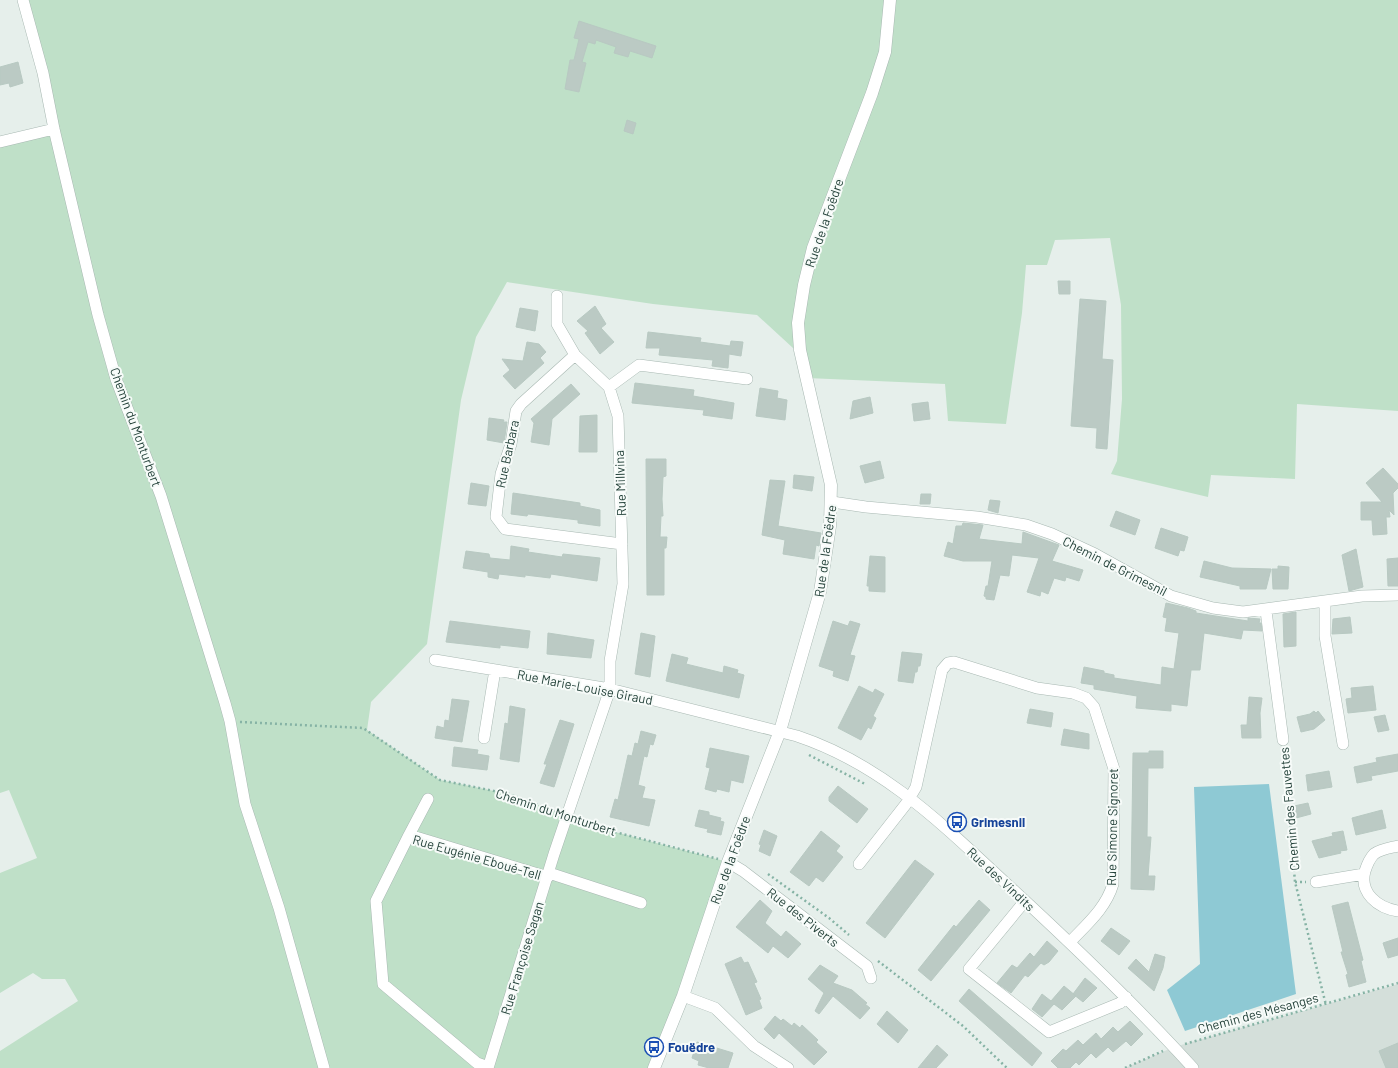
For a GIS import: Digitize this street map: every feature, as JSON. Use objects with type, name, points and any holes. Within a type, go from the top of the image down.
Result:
[{"type":"street","name":"Chemin du Monturbert","points":[[23,0],[43,73],[54,129],[98,315],[116,379],[161,496],[230,721],[245,804],[279,908],[324,1068]]},
{"type":"street","name":"Rue de la Foëdre","points":[[654,1068],[683,996],[728,862],[780,731],[820,592],[832,502],[828,467],[800,350],[798,323],[804,285],[813,248],[872,92],[885,52],[890,0]]},
{"type":"street","points":[[0,142],[54,129]]},
{"type":"street","name":"Rue Millvina","points":[[557,296],[556,324],[575,355],[609,387],[618,416],[623,584],[610,661],[610,689]]},
{"type":"street","name":"Rue Barbara","points":[[575,355],[521,404],[516,411],[511,444],[501,474],[496,517],[505,529],[622,544]]},
{"type":"street","points":[[609,387],[639,365],[747,379]]},
{"type":"street","name":"Chemin de Grimesnil","points":[[832,502],[874,508],[978,517],[1026,525],[1052,534],[1095,554],[1171,596],[1213,608],[1244,612],[1266,611],[1362,596],[1398,596]]},
{"type":"street","points":[[1324,602],[1325,636],[1342,744]]},
{"type":"street","name":"Chemin des Fauvettes","points":[[1266,611],[1283,740]]},
{"type":"street","name":"Rue Marie-Louise Giraud","points":[[435,660],[610,689],[780,731]]},
{"type":"street","name":"Rue Simone Signoret","points":[[909,796],[916,787],[942,670],[948,663],[954,662],[1037,688],[1073,693],[1090,702],[1094,707],[1114,769],[1114,884],[1110,896],[1102,908],[1070,942]]},
{"type":"street","points":[[484,738],[495,670]]},
{"type":"street","name":"Rue Françoise Sagan","points":[[488,1068],[548,875],[610,689]]},
{"type":"street","name":"Rue des Vindits","points":[[780,731],[821,744],[858,764],[909,796],[947,828],[1070,942],[1126,997],[1193,1068]]},
{"type":"street","points":[[859,864],[906,804],[909,796]]},
{"type":"street","points":[[409,835],[428,799]]},
{"type":"street","name":"Rue Eugénie Eboué-Tell","points":[[488,1068],[477,1063],[383,984],[376,901],[409,835],[641,902]]},
{"type":"street","points":[[1398,846],[1375,854],[1366,866],[1364,874],[1365,889],[1373,900],[1391,910],[1398,911]]},
{"type":"street","name":"Rue des Piverts","points":[[728,862],[743,871],[867,966],[871,978]]},
{"type":"street","points":[[1316,882],[1364,874]]},
{"type":"street","points":[[1025,901],[969,969],[1049,1032],[1120,1003],[1126,997]]},
{"type":"street","points":[[683,996],[715,1008],[754,1046],[788,1068]]},
{"type":"path","name":"Chemin du Monturbert","points":[[230,721],[364,728],[440,780],[509,794],[600,828],[728,862]]},
{"type":"path","name":"Chemin des Fauvettes","points":[[1283,740],[1294,882],[1326,1005]]},
{"type":"path","points":[[805,753],[872,788]]},
{"type":"path","name":"Chemin des Mésanges","points":[[1125,1068],[1174,1047],[1326,1005],[1398,983]]},
{"type":"shaded area","points":[[1398,984],[1398,1068],[1125,1068],[1174,1047]]},
{"type":"green space","points":[[23,0],[1398,0],[1398,411],[1297,404],[1295,479],[1211,475],[1208,497],[1111,474],[1117,461],[1122,399],[1121,305],[1110,238],[1055,240],[1047,265],[1026,265],[1022,313],[1006,424],[948,421],[945,384],[807,378],[800,350],[793,348],[757,315],[653,304],[507,282],[476,337],[461,400],[427,644],[371,702],[367,730],[440,780],[509,794],[600,828],[728,862],[654,1068],[0,1068],[0,1051],[78,1001],[65,979],[42,979],[33,973],[0,993],[0,873],[37,858],[9,790],[0,793],[0,142],[54,129]]},
{"type":"water","points":[[1269,784],[1296,994],[1185,1031],[1167,990],[1200,964],[1194,787]]},
{"type":"building","points":[[579,21],[656,46],[652,58],[630,51],[628,57],[614,53],[616,47],[596,40],[595,44],[588,42],[582,62],[586,63],[579,92],[565,89],[570,60],[574,60],[579,39],[574,38]]},
{"type":"building","points":[[18,62],[23,83],[10,87],[9,83],[0,85],[0,67]]},
{"type":"building","points":[[627,120],[636,123],[633,134],[624,131]]},
{"type":"building","points":[[1058,281],[1070,281],[1070,294],[1059,294]]},
{"type":"building","points":[[1080,299],[1106,301],[1102,359],[1113,360],[1107,449],[1096,448],[1097,428],[1071,426]]},
{"type":"building","points":[[595,306],[606,324],[601,328],[614,342],[600,354],[585,333],[588,331],[577,321]]},
{"type":"building","points":[[520,308],[538,311],[535,331],[516,327]]},
{"type":"building","points":[[648,332],[701,338],[700,342],[730,346],[731,341],[743,342],[741,356],[729,354],[728,368],[712,366],[713,360],[659,355],[660,348],[646,348]]},
{"type":"building","points":[[527,342],[539,344],[546,352],[540,358],[544,363],[515,389],[503,376],[510,370],[502,359],[523,361]]},
{"type":"building","points":[[635,383],[694,390],[693,396],[734,403],[732,419],[703,415],[704,410],[632,403]]},
{"type":"building","points":[[571,384],[580,394],[552,419],[549,445],[531,442],[534,423],[531,419]]},
{"type":"building","points":[[760,388],[778,391],[777,398],[787,400],[785,420],[756,416]]},
{"type":"building","points":[[870,397],[873,413],[850,419],[853,401]]},
{"type":"building","points":[[928,402],[930,419],[914,421],[912,404]]},
{"type":"building","points":[[597,415],[597,452],[579,452],[580,416]]},
{"type":"building","points":[[489,418],[504,420],[503,422],[507,422],[504,443],[487,440]]},
{"type":"building","points":[[646,459],[666,459],[666,476],[663,477],[663,516],[661,516],[660,537],[667,537],[666,548],[664,548],[664,595],[647,595]]},
{"type":"building","points":[[880,461],[884,478],[865,483],[860,466]]},
{"type":"building","points":[[1383,468],[1398,484],[1398,488],[1393,493],[1394,515],[1389,510],[1390,517],[1386,517],[1387,534],[1373,535],[1372,520],[1361,520],[1361,502],[1382,502],[1366,483]]},
{"type":"building","points":[[794,475],[814,477],[812,491],[793,488]]},
{"type":"building","points":[[770,480],[785,481],[778,526],[821,533],[819,546],[816,545],[814,559],[783,554],[785,540],[762,535]]},
{"type":"building","points":[[471,483],[489,486],[486,506],[468,504]]},
{"type":"building","points":[[513,493],[580,503],[580,506],[600,510],[600,526],[578,523],[578,520],[528,514],[527,516],[511,514]]},
{"type":"building","points":[[921,494],[931,494],[930,504],[920,504]]},
{"type":"building","points":[[990,500],[1000,501],[998,513],[988,510]]},
{"type":"building","points":[[1116,511],[1140,520],[1135,535],[1110,526]]},
{"type":"building","points":[[963,523],[983,525],[979,539],[1022,544],[1023,532],[1059,545],[1052,561],[1083,570],[1079,581],[1066,577],[1065,581],[1054,578],[1048,594],[1041,591],[1040,596],[1027,592],[1039,558],[1012,555],[1009,576],[1000,575],[994,600],[986,599],[984,596],[986,586],[988,586],[992,561],[963,561],[944,556],[948,542],[953,544],[956,526],[962,526]]},
{"type":"building","points":[[1161,528],[1188,537],[1184,551],[1180,550],[1178,556],[1155,548]]},
{"type":"building","points":[[511,546],[529,549],[528,552],[562,557],[563,554],[600,558],[597,581],[551,574],[550,578],[499,574],[498,579],[488,577],[488,572],[463,568],[466,551],[489,554],[490,558],[510,560]]},
{"type":"building","points":[[1356,549],[1363,587],[1349,591],[1342,555]]},
{"type":"building","points":[[870,556],[885,557],[885,592],[869,591],[869,586],[867,586]]},
{"type":"building","points":[[1398,558],[1398,586],[1388,586],[1387,559]]},
{"type":"building","points":[[1204,561],[1232,568],[1271,569],[1266,589],[1240,589],[1240,586],[1200,577]]},
{"type":"building","points":[[1278,566],[1289,567],[1288,589],[1273,589],[1272,569],[1278,569]]},
{"type":"building","points":[[1166,603],[1188,608],[1196,611],[1196,613],[1248,621],[1248,618],[1260,619],[1259,623],[1261,623],[1262,631],[1243,630],[1241,639],[1204,633],[1200,670],[1191,670],[1187,706],[1171,704],[1171,711],[1136,708],[1137,696],[1094,689],[1094,685],[1081,683],[1084,667],[1104,671],[1104,673],[1114,675],[1114,678],[1161,685],[1162,667],[1174,669],[1179,633],[1165,631],[1167,618],[1163,617]]},
{"type":"building","points":[[1296,612],[1296,646],[1284,647],[1283,614]]},
{"type":"building","points":[[1350,617],[1352,633],[1332,634],[1333,619]]},
{"type":"building","points":[[450,621],[530,631],[528,648],[500,645],[500,648],[446,642]]},
{"type":"building","points":[[833,621],[848,626],[850,621],[860,624],[850,655],[855,656],[848,681],[833,676],[834,671],[819,666]]},
{"type":"building","points":[[548,633],[594,640],[591,658],[547,654]]},
{"type":"building","points":[[641,633],[655,636],[650,677],[635,674]]},
{"type":"building","points":[[902,652],[922,654],[920,666],[918,666],[917,672],[915,672],[913,683],[898,681]]},
{"type":"building","points":[[672,654],[688,658],[686,664],[723,673],[724,666],[738,670],[737,673],[744,675],[739,698],[666,681]]},
{"type":"building","points":[[859,686],[873,693],[875,689],[884,694],[873,716],[876,718],[871,729],[868,727],[861,740],[838,728]]},
{"type":"building","points":[[1373,686],[1376,710],[1348,713],[1346,699],[1352,698],[1351,688]]},
{"type":"building","points":[[1249,697],[1262,698],[1260,713],[1261,738],[1242,738],[1241,725],[1247,725]]},
{"type":"building","points":[[452,699],[469,701],[462,742],[435,738],[437,726],[444,728],[445,720],[449,721]]},
{"type":"building","points":[[510,706],[525,709],[519,762],[500,759],[505,723],[508,724]]},
{"type":"building","points":[[1030,709],[1053,713],[1051,727],[1027,723]]},
{"type":"building","points":[[1314,711],[1316,713],[1318,711],[1325,720],[1314,729],[1301,732],[1297,717],[1310,714]]},
{"type":"building","points":[[1385,715],[1389,730],[1378,732],[1374,717]]},
{"type":"building","points":[[560,720],[574,724],[554,787],[540,783],[547,764],[544,764]]},
{"type":"building","points":[[1064,729],[1089,734],[1089,749],[1061,745]]},
{"type":"building","points":[[641,731],[656,735],[653,745],[650,744],[647,757],[644,756],[638,785],[645,787],[642,798],[655,800],[649,826],[610,817],[615,799],[618,800],[628,755],[632,756],[635,743],[638,744]]},
{"type":"building","points":[[454,747],[478,750],[477,754],[489,756],[487,770],[452,766]]},
{"type":"building","points":[[710,748],[749,756],[743,783],[731,780],[729,792],[717,789],[716,792],[705,789],[710,768],[706,767]]},
{"type":"building","points":[[1149,751],[1163,751],[1163,768],[1148,768],[1147,837],[1151,837],[1148,876],[1155,876],[1154,890],[1131,889],[1133,753],[1149,753]]},
{"type":"building","points":[[1398,754],[1398,771],[1371,776],[1372,780],[1357,783],[1354,767],[1377,762],[1376,758]]},
{"type":"building","points":[[1329,771],[1332,787],[1308,791],[1306,775]]},
{"type":"building","points":[[838,786],[868,809],[857,823],[829,801],[829,797]]},
{"type":"building","points":[[1308,803],[1311,814],[1296,818],[1294,806]]},
{"type":"building","points":[[699,810],[709,812],[709,815],[721,818],[720,821],[724,822],[721,835],[707,832],[708,829],[695,826]]},
{"type":"building","points":[[1382,810],[1386,828],[1356,835],[1352,818]]},
{"type":"building","points":[[764,830],[777,836],[770,856],[759,851],[761,845],[759,844]]},
{"type":"building","points":[[821,831],[840,846],[836,851],[843,857],[823,882],[816,877],[809,886],[790,872]]},
{"type":"building","points":[[1343,831],[1347,850],[1340,851],[1341,853],[1319,858],[1312,841],[1333,836],[1332,833]]},
{"type":"building","points":[[915,860],[934,874],[885,938],[866,923]]},
{"type":"building","points":[[760,900],[772,911],[765,923],[781,937],[786,931],[801,944],[788,958],[773,946],[768,953],[736,927]]},
{"type":"building","points":[[979,900],[990,910],[931,981],[918,970],[954,925],[956,927]]},
{"type":"building","points":[[1348,902],[1363,960],[1361,961],[1366,982],[1349,987],[1346,975],[1348,974],[1341,952],[1343,952],[1332,906]]},
{"type":"building","points":[[1111,928],[1130,941],[1119,955],[1101,941]]},
{"type":"building","points":[[1398,938],[1398,955],[1388,958],[1383,943]]},
{"type":"building","points":[[1047,941],[1058,951],[1049,962],[1044,965],[1041,963],[1028,977],[1025,975],[1011,993],[997,983],[1012,965],[1017,968],[1030,953],[1034,957]]},
{"type":"building","points":[[1155,954],[1165,957],[1163,968],[1154,991],[1128,968],[1136,959],[1149,972]]},
{"type":"building","points":[[741,957],[744,963],[748,962],[757,982],[754,983],[761,999],[759,1000],[762,1008],[746,1015],[725,964]]},
{"type":"building","points":[[820,965],[838,976],[833,983],[852,990],[867,1003],[865,1004],[870,1008],[860,1019],[833,996],[819,1014],[815,1011],[824,993],[808,979]]},
{"type":"building","points":[[1085,978],[1097,988],[1083,1002],[1073,994]]},
{"type":"building","points":[[1064,986],[1076,996],[1062,1010],[1054,1004],[1042,1017],[1032,1009],[1042,994],[1051,1001]]},
{"type":"building","points":[[969,989],[1042,1053],[1032,1066],[959,1001]]},
{"type":"building","points":[[887,1011],[908,1030],[898,1043],[877,1024]]},
{"type":"building","points":[[775,1016],[781,1021],[783,1019],[792,1026],[794,1023],[800,1028],[802,1025],[818,1040],[816,1042],[827,1052],[814,1065],[779,1033],[774,1039],[764,1029]]},
{"type":"building","points":[[1130,1021],[1143,1034],[1131,1046],[1126,1041],[1113,1052],[1108,1047],[1096,1058],[1091,1053],[1079,1065],[1076,1062],[1070,1068],[1058,1068],[1051,1061],[1063,1049],[1066,1051],[1078,1040],[1083,1045],[1096,1033],[1101,1039],[1113,1027],[1118,1032]]},
{"type":"building","points":[[697,1042],[733,1053],[728,1068],[709,1068],[698,1065],[699,1061],[692,1058]]},
{"type":"building","points":[[1398,1043],[1398,1068],[1386,1068],[1379,1051]]},
{"type":"building","points":[[937,1045],[948,1055],[936,1068],[918,1068]]},
{"type":"place","name":"Grimesnil","points":[[957,822]]},
{"type":"place","name":"Fouëdre","points":[[654,1047]]}]
